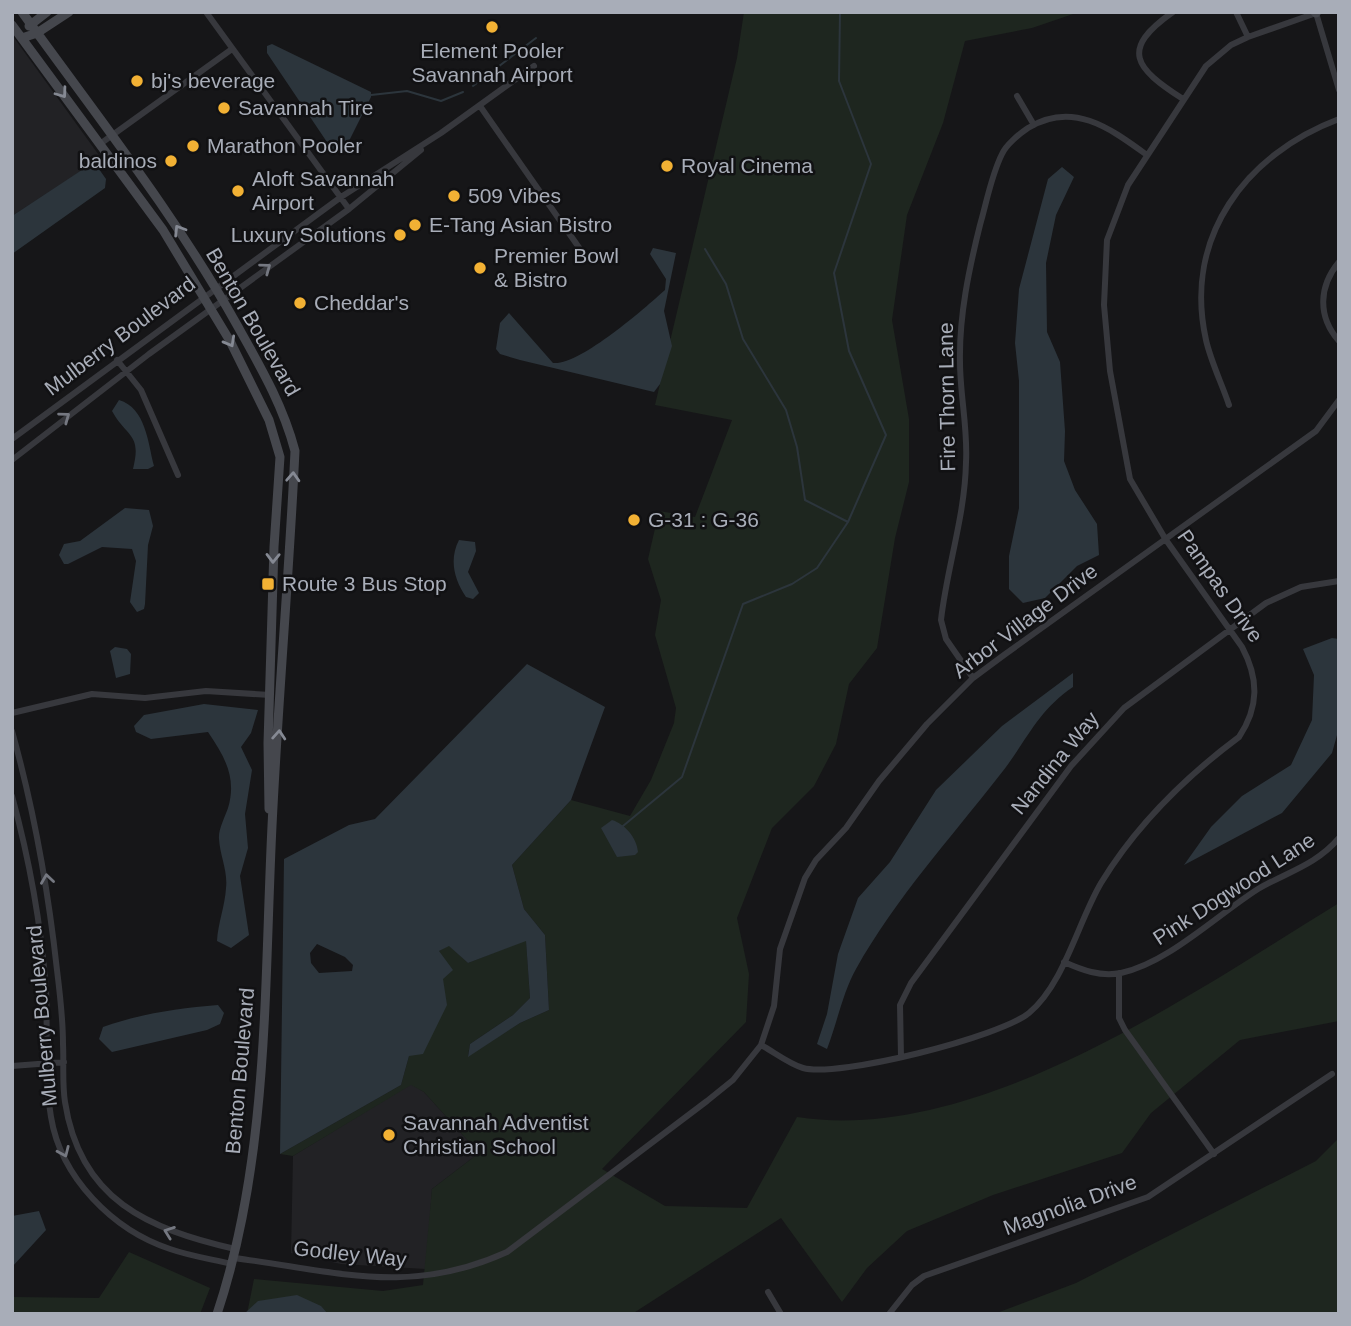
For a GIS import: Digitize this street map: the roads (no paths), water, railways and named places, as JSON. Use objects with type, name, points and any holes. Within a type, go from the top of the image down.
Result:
[{"type":"street","name":"Benton Boulevard","points":[[22,12],[172,218],[223,299],[285,415],[295,451],[258,1095],[248,1185],[234,1257],[216,1314]]},
{"type":"street","points":[[22,38],[30,23],[47,12]]},
{"type":"street","points":[[22,38],[37,33],[69,12]]},
{"type":"street","points":[[206,12],[349,209]]},
{"type":"street","points":[[1172,12],[1145,34],[1139,54],[1141,65],[1149,75],[1183,99]]},
{"type":"street","points":[[1236,12],[1248,37]]},
{"type":"street","points":[[1317,13],[1339,90]]},
{"type":"street","name":"Pampas Drive","points":[[761,1045],[804,1068],[822,1069],[942,1049],[1030,1013],[1063,962],[1101,883],[1133,838],[1167,797],[1239,737],[1247,724],[1255,701],[1252,666],[1141,502],[1126,466],[1110,371],[1102,285],[1107,240],[1128,185],[1183,99],[1212,60],[1248,37],[1317,13]]},
{"type":"street","name":"Benton Boulevard","points":[[12,25],[163,230],[211,308],[252,382],[269,420],[280,457],[274,547],[270,695],[268,797],[272,828]]},
{"type":"street","points":[[100,144],[232,49]]},
{"type":"street","points":[[441,133],[534,66]]},
{"type":"street","points":[[1017,96],[1034,125]]},
{"type":"street","points":[[480,106],[580,249]]},
{"type":"street","name":"Fire Thorn Lane","points":[[973,678],[946,640],[941,620],[964,496],[966,466],[960,359],[962,318],[975,246],[992,181],[1003,151],[1034,125],[1053,118],[1074,116],[1098,121],[1147,155]]},
{"type":"street","points":[[1229,405],[1206,341],[1203,310],[1205,268],[1221,218],[1237,190],[1282,146],[1339,119]]},
{"type":"street","name":"Mulberry Boulevard","points":[[12,439],[215,287],[341,197],[441,133]]},
{"type":"street","name":"Mulberry Boulevard","points":[[12,460],[223,299],[349,209],[441,133]]},
{"type":"street","points":[[1339,262],[1328,277],[1322,297],[1328,326],[1339,341]]},
{"type":"street","points":[[117,360],[141,390],[178,475]]},
{"type":"street","name":"Arbor Village Drive","points":[[761,1045],[774,1006],[780,949],[810,869],[846,828],[879,781],[923,729],[973,678],[1316,431],[1339,400]]},
{"type":"street","name":"Nandina Way","points":[[901,1057],[900,1005],[911,983],[1071,766],[1124,708],[1266,603],[1298,589],[1339,581]]},
{"type":"street","points":[[12,713],[92,694],[145,698],[206,691],[270,695]]},
{"type":"street","name":"Mulberry Boulevard","points":[[12,731],[48,884],[64,1062],[64,1098],[75,1140],[107,1190],[140,1219],[234,1257]]},
{"type":"street","name":"Mulberry Boulevard","points":[[12,796],[22,831],[41,951],[49,1099],[56,1136],[73,1172],[94,1200],[129,1229],[158,1244],[234,1257]]},
{"type":"street","name":"Pink Dogwood Lane","points":[[1063,962],[1085,971],[1119,973],[1155,960],[1259,889],[1311,864],[1339,838]]},
{"type":"street","points":[[1119,973],[1119,1018],[1125,1030],[1214,1154]]},
{"type":"street","name":"Godley Way","points":[[234,1257],[387,1279],[443,1275],[472,1268],[507,1252],[708,1100],[733,1080],[761,1045]]},
{"type":"street","points":[[12,1066],[64,1062]]},
{"type":"street","name":"Magnolia Drive","points":[[888,1314],[912,1285],[924,1276],[1147,1197],[1332,1074]]},
{"type":"street","points":[[94,1200],[107,1190]]},
{"type":"street","points":[[768,1292],[781,1314]]},
{"type":"waterway","points":[[705,249],[726,284],[743,339],[786,410],[797,447],[805,500],[848,522],[886,435],[849,351],[834,273],[871,164],[839,81],[840,12]]},
{"type":"waterway","points":[[473,86],[536,38]]},
{"type":"waterway","points":[[371,95],[407,91],[441,101],[463,92]]},
{"type":"waterway","points":[[623,826],[682,777],[743,604],[792,584],[817,568],[848,522]]},
{"type":"place","name":"Element Pooler Savannah Airport","points":[[492,27]]},
{"type":"place","name":"bj's beverage","points":[[137,81]]},
{"type":"place","name":"Savannah Tire","points":[[224,108]]},
{"type":"place","name":"Marathon Pooler","points":[[193,146]]},
{"type":"place","name":"baldinos","points":[[171,161]]},
{"type":"place","name":"Royal Cinema","points":[[667,166]]},
{"type":"place","name":"Aloft Savannah Airport","points":[[238,191]]},
{"type":"place","name":"509 Vibes","points":[[454,196]]},
{"type":"place","name":"E-Tang Asian Bistro","points":[[415,225]]},
{"type":"place","name":"Luxury Solutions","points":[[400,235]]},
{"type":"place","name":"Premier Bowl & Bistro","points":[[480,268]]},
{"type":"place","name":"Cheddar's","points":[[300,303]]},
{"type":"place","name":"G-31 : G-36","points":[[634,520]]},
{"type":"place","name":"Route 3 Bus Stop","points":[[268,584]]},
{"type":"place","name":"Savannah Adventist Christian School","points":[[389,1135]]}]
